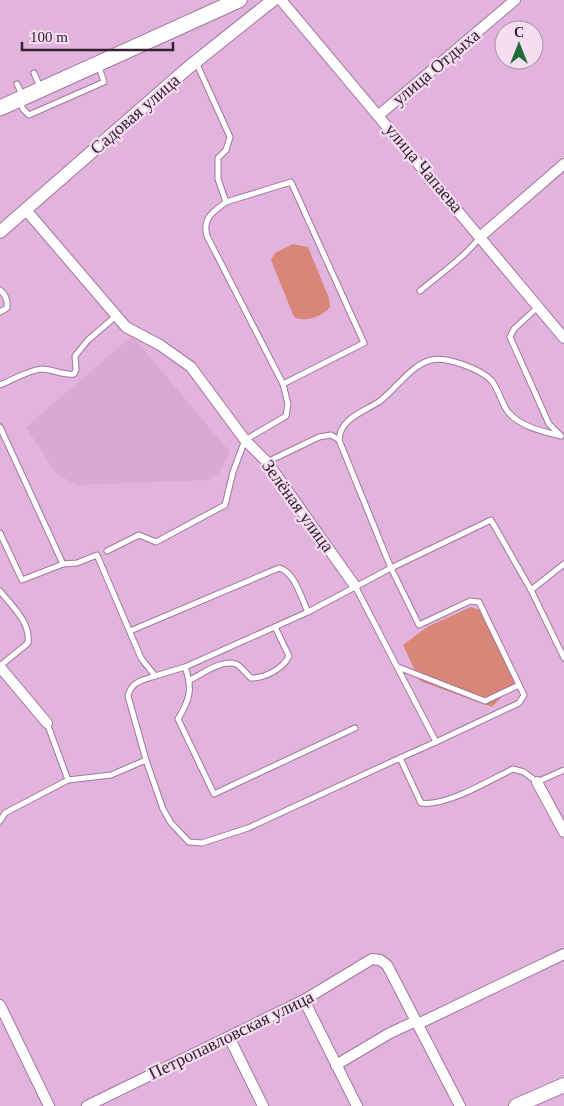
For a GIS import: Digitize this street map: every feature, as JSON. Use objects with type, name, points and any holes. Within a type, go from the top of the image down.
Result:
[{"type":"main road","points":[[0,108],[20,93],[41,89],[239,0]]},
{"type":"main road","points":[[516,1106],[564,1085]]},
{"type":"street","name":"Садовая улица","points":[[0,232],[196,61],[273,0]]},
{"type":"street","name":"улица Чапаева","points":[[281,0],[481,236],[564,338]]},
{"type":"street","name":"улица Отдыха","points":[[379,115],[515,0]]},
{"type":"street","points":[[481,236],[564,164]]},
{"type":"street","name":"Зелёная улица","points":[[26,210],[126,327],[191,366],[246,440],[267,462],[355,586]]},
{"type":"street","points":[[0,667],[48,723]]},
{"type":"street","points":[[538,782],[564,832]]},
{"type":"street","points":[[336,1065],[390,1033],[417,1023],[564,954]]},
{"type":"street","name":"Петропавловская улица","points":[[87,1106],[304,1000],[372,959],[387,965],[417,1023]]},
{"type":"street","points":[[304,1000],[357,1106]]},
{"type":"street","points":[[0,1005],[49,1106]]},
{"type":"street","points":[[417,1023],[460,1106]]},
{"type":"street","points":[[229,1036],[263,1106]]},
{"type":"lane","points":[[196,61],[230,137],[226,150],[218,158],[218,179],[226,202]]},
{"type":"lane","points":[[20,93],[23,109],[29,115],[104,82],[98,64]]},
{"type":"lane","points":[[34,73],[41,89]]},
{"type":"lane","points":[[0,533],[22,580],[63,564],[77,563],[139,535],[156,542],[225,505],[233,472],[246,440],[286,416],[288,404],[283,384],[207,236],[204,225],[209,215],[226,202],[291,182],[364,344],[283,384]]},
{"type":"lane","points":[[420,291],[453,262],[469,252],[481,236]]},
{"type":"lane","points":[[0,290],[8,302],[6,308],[0,312]]},
{"type":"lane","points":[[539,306],[514,329],[510,337],[549,424],[562,436]]},
{"type":"lane","points":[[0,385],[35,370],[44,369],[68,375],[74,374],[76,370],[75,356],[88,340],[116,316]]},
{"type":"lane","points":[[562,436],[538,430],[510,414],[491,380],[472,368],[451,361],[431,360],[416,368],[382,400],[344,423],[339,430],[339,440],[391,568],[419,625],[470,601],[479,602],[524,695],[518,703],[248,828],[202,843],[189,842],[171,823],[163,809],[146,760],[128,696],[130,689],[136,682],[185,667],[276,627],[391,568],[491,520],[531,590],[564,658]]},
{"type":"lane","points":[[0,427],[63,564]]},
{"type":"lane","points":[[267,462],[319,437],[331,435],[339,440]]},
{"type":"lane","points":[[97,555],[141,658],[155,676]]},
{"type":"lane","points":[[531,590],[564,564]]},
{"type":"lane","points":[[130,631],[279,568],[284,569],[291,576],[308,612]]},
{"type":"lane","points":[[355,586],[436,742]]},
{"type":"lane","points":[[0,591],[23,620],[30,634],[28,643],[0,667]]},
{"type":"lane","points":[[190,680],[221,665],[237,665],[250,678],[260,678],[278,668],[286,662],[288,656],[276,627]]},
{"type":"lane","points":[[185,667],[191,684],[186,706],[178,719],[214,794],[355,728]]},
{"type":"lane","points":[[397,667],[485,701],[519,684]]},
{"type":"lane","points":[[48,723],[68,780]]},
{"type":"lane","points":[[400,758],[421,803],[442,802],[513,769],[524,772],[538,782],[564,770]]},
{"type":"lane","points":[[0,821],[5,813],[68,780],[112,775],[146,760]]},
{"type":"shaded area","points":[[293,244],[308,247],[329,298],[330,307],[314,318],[299,319],[294,317],[271,260],[275,253]]},
{"type":"shaded area","points":[[132,336],[230,452],[219,473],[208,480],[76,485],[56,473],[26,427]]},
{"type":"shaded area","points":[[471,607],[479,610],[483,616],[516,682],[492,707],[420,681],[403,645],[427,627]]}]
